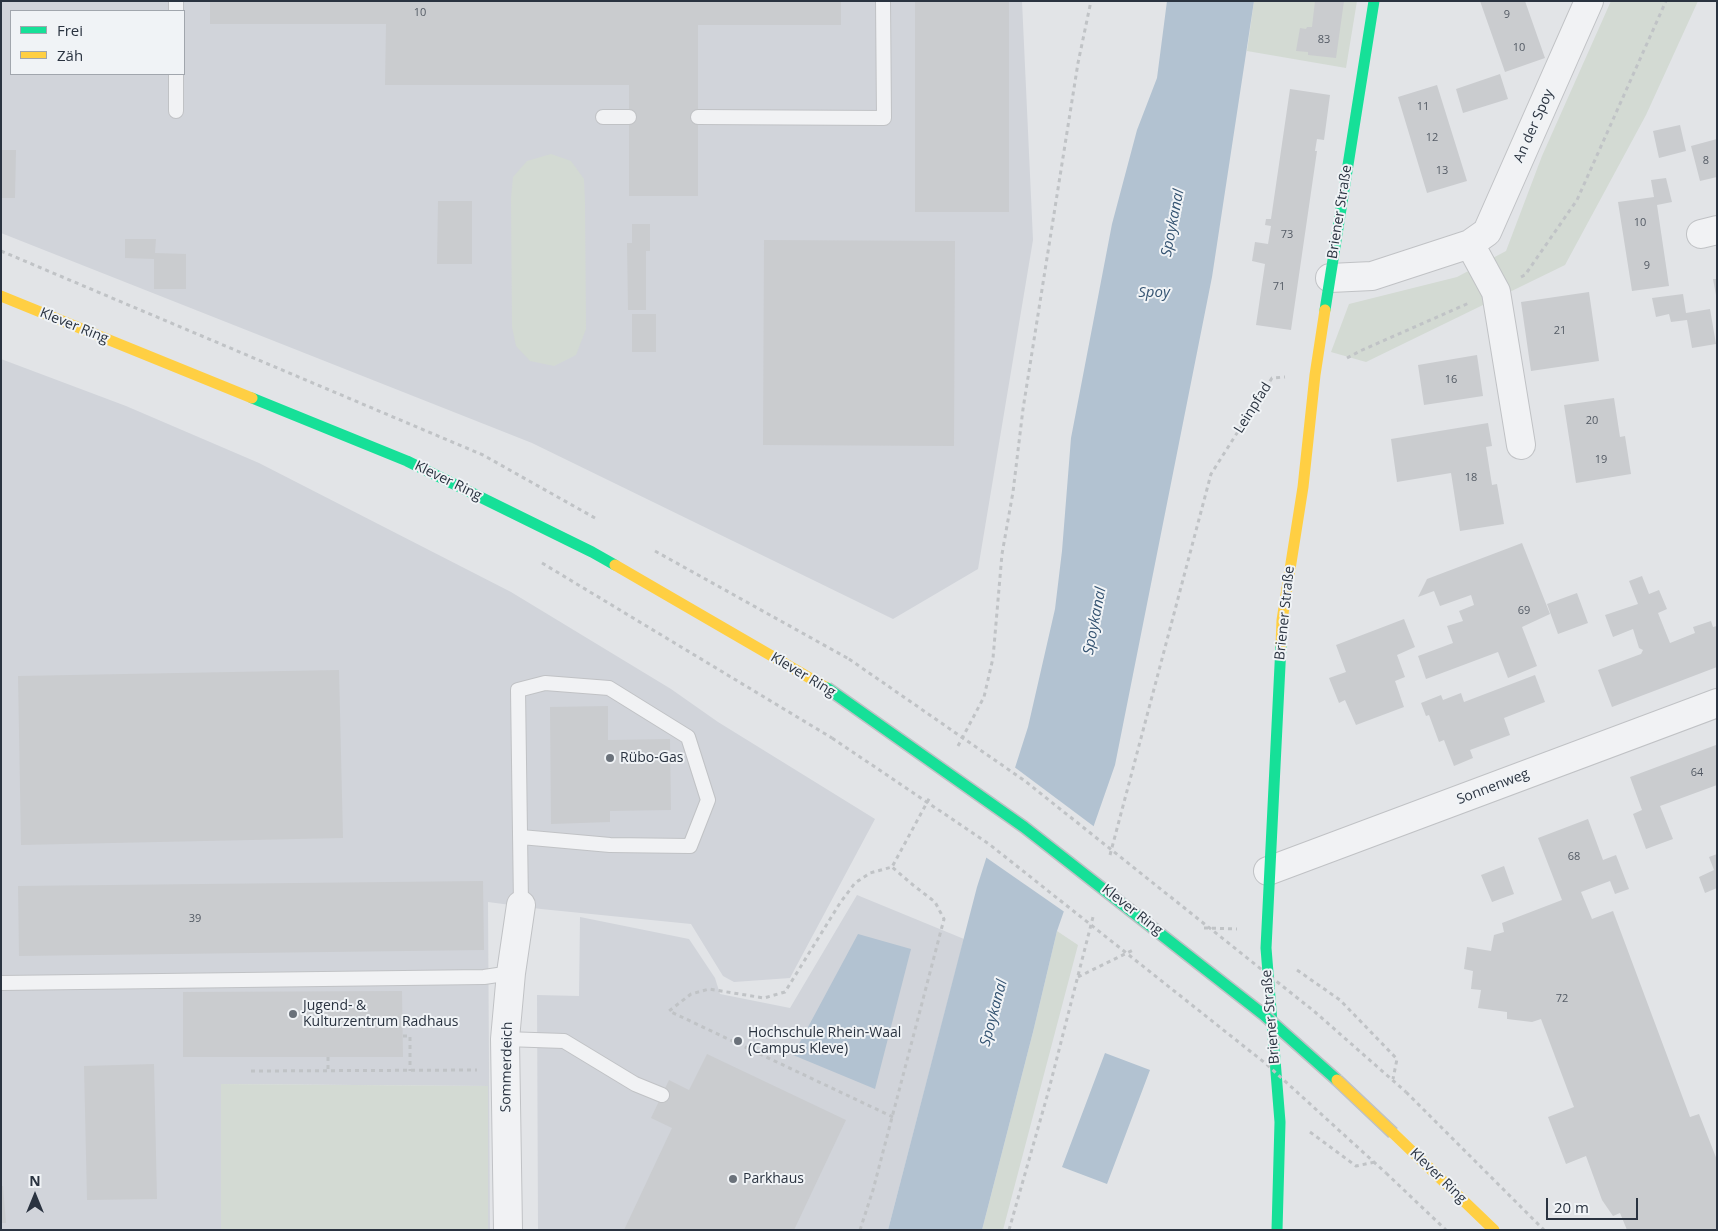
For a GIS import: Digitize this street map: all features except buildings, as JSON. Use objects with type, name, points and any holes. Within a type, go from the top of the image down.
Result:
[{"type":"main road","name":"Briener Straße","points":[[1277,1230],[1280,1122],[1266,948],[1268,871],[1282,620],[1303,487],[1315,375],[1374,1]]},
{"type":"main road","name":"Klever Ring","points":[[1,296],[407,460],[592,552],[827,688],[1024,826],[1264,1015],[1331,1074],[1494,1230]]},
{"type":"street","name":"An der Spoy","points":[[1330,278],[1372,276],[1470,244],[1487,232],[1589,1]]},
{"type":"street","points":[[1470,244],[1496,292],[1521,444]]},
{"type":"street","name":"Sonnenweg","points":[[1268,871],[1717,703]]},
{"type":"street","name":"Sommerdeich","points":[[508,1230],[505,1039],[511,973],[521,906]]},
{"type":"lane","points":[[698,117],[884,118],[883,1]]},
{"type":"lane","points":[[176,75],[176,111]]},
{"type":"lane","points":[[603,117],[629,117]]},
{"type":"lane","points":[[521,837],[610,845],[690,846],[708,800],[688,737],[609,688],[545,683],[518,690],[521,906]]},
{"type":"lane","points":[[1,982],[484,977],[511,973]]},
{"type":"lane","points":[[505,1039],[564,1041],[635,1084],[662,1095]]},
{"type":"path","points":[[955,751],[984,698],[993,658],[1002,554],[1013,492],[1023,410],[1076,73],[1091,1]]},
{"type":"path","points":[[1315,375],[1360,351],[1496,292],[1525,275],[1577,200],[1666,1]]},
{"type":"path","name":"Leinpfad","points":[[1108,863],[1211,474],[1272,378],[1315,375]]},
{"type":"path","points":[[534,558],[832,738],[989,844],[1265,1063],[1375,1162],[1446,1230]]},
{"type":"path","points":[[893,1117],[669,1011],[691,994],[709,989],[764,998],[785,992],[840,903],[855,883],[870,873],[892,867],[933,793]]},
{"type":"path","points":[[860,1230],[893,1117],[944,919],[936,902],[892,867]]},
{"type":"path","points":[[1009,1230],[1048,1093],[1095,911]]},
{"type":"path","points":[[1266,948],[1340,1000],[1397,1059],[1393,1080]]},
{"type":"path","points":[[403,1036],[410,1036],[410,1071]]},
{"type":"path","points":[[328,1057],[328,1071]]},
{"type":"path","points":[[251,1071],[505,1070]]},
{"type":"path","points":[[1406,1092],[1544,1230]]},
{"type":"path","points":[[1280,1122],[1312,1133],[1356,1166],[1375,1162]]},
{"type":"shaded area","points":[[1,1],[1022,1],[1033,240],[978,569],[893,619],[532,443],[1,233]]},
{"type":"shaded area","points":[[1254,1],[1357,1],[1346,68],[1247,51]]},
{"type":"shaded area","points":[[1611,1],[1698,1],[1646,115],[1565,265],[1366,362],[1331,352],[1349,304],[1457,277],[1506,251],[1542,156]]},
{"type":"shaded area","points":[[551,154],[571,161],[584,179],[585,202],[586,329],[576,355],[554,366],[530,361],[516,346],[512,327],[511,198],[513,177],[527,161]]},
{"type":"shaded area","points":[[1,359],[126,406],[259,463],[511,592],[671,689],[718,722],[875,819],[790,978],[734,982],[723,976],[691,924],[488,902],[490,1230],[488,1230],[488,1086],[221,1084],[221,1230],[1,1230]]},
{"type":"shaded area","name":"Hochschule Rhein-Waal (Campus Kleve)","points":[[857,895],[964,939],[888,1230],[538,1230],[537,995],[579,996],[580,917],[689,939],[715,978],[720,994],[790,1008]]},
{"type":"shaded area","points":[[1057,931],[1078,945],[1003,1230],[982,1230],[1033,1032]]},
{"type":"shaded area","points":[[221,1084],[488,1086],[488,1230],[221,1230]]},
{"type":"water","name":"Spoy","points":[[1167,1],[1254,1],[1212,277],[1115,765],[1057,931],[982,1230],[888,1230],[977,887],[1028,727],[1055,609],[1062,551],[1071,438],[1112,224],[1137,130],[1157,78]]},
{"type":"water","points":[[858,934],[911,949],[875,1089],[793,1055]]},
{"type":"water","points":[[1105,1053],[1150,1070],[1107,1184],[1062,1167]]},
{"type":"pier","points":[[1013,766],[1096,828],[1066,913],[984,856]]},
{"type":"traffic: fast","points":[[1325,310],[1374,1]]},
{"type":"traffic: fast","points":[[252,398],[407,461],[615,565]]},
{"type":"traffic: fast","points":[[1277,1230],[1280,1122],[1266,948],[1281,645]]},
{"type":"traffic: fast","points":[[827,688],[1024,827],[1264,1015],[1337,1080]]},
{"type":"traffic: slow","points":[[1,296],[252,398]]},
{"type":"traffic: slow","points":[[1281,645],[1282,620],[1303,487],[1315,375],[1325,310]]},
{"type":"traffic: slow","points":[[615,565],[827,688]]},
{"type":"traffic: slow","points":[[1337,1080],[1393,1133]]},
{"type":"traffic: slow","points":[[1393,1133],[1494,1230]]},
{"type":"place","name":"Rübo-Gas","points":[[610,758]]},
{"type":"place","name":"Jugend- & Kulturzentrum Radhaus","points":[[293,1014]]},
{"type":"place","name":"Hochschule Rhein-Waal (Campus Kleve)","points":[[738,1041]]},
{"type":"place","name":"Parkhaus","points":[[733,1179]]},
{"type":"water label","name":"Spoykanal","points":[[1173,223]]},
{"type":"water label","name":"Spoykanal","points":[[1095,621]]},
{"type":"water label","name":"Spoykanal","points":[[994,1013]]}]
